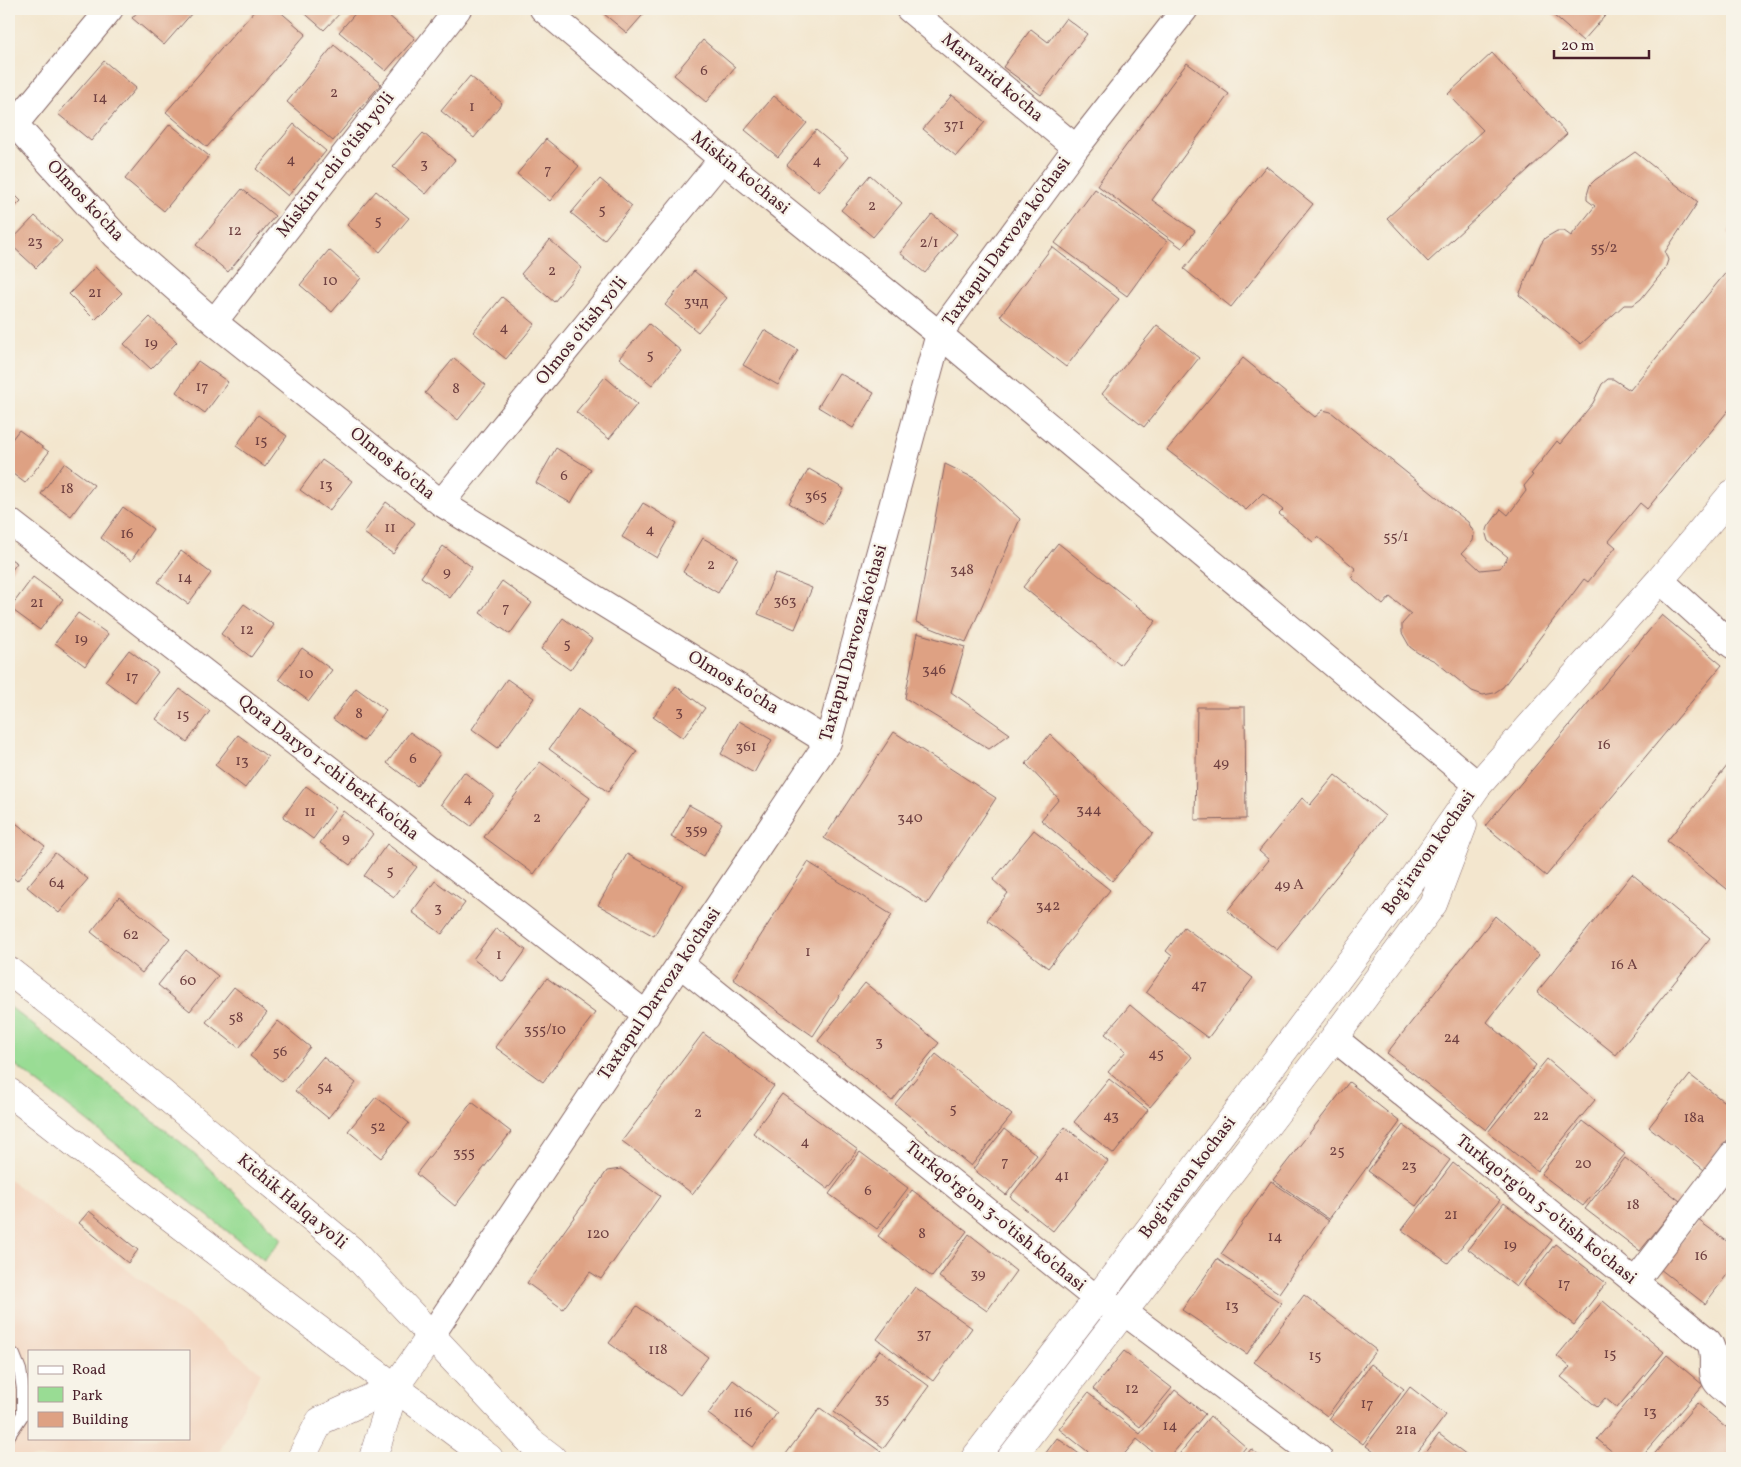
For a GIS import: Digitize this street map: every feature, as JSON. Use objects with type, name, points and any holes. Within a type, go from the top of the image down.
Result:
[{"type":"main road","points":[[1478,785],[1660,580],[1732,494]]},
{"type":"main road","name":"Bog'iravon kochasi","points":[[1011,1458],[1334,1038],[1433,904],[1478,785]]},
{"type":"main road","name":"Bog'iravon kochasi","points":[[974,1458],[1097,1299],[1411,882],[1478,785]]},
{"type":"main road","name":"Kichik Halqa yo'li","points":[[9,971],[100,1042],[351,1250],[531,1442],[552,1458]]},
{"type":"main road","points":[[9,1092],[231,1264],[489,1458]]},
{"type":"main road","name":"Taxtapul Darvoza ko'chasi","points":[[373,1458],[395,1387],[431,1336]]},
{"type":"main road","points":[[301,1458],[320,1420],[395,1387]]},
{"type":"street","points":[[12,121],[110,9]]},
{"type":"street","name":"Miskin 1-chi o'tish yo'li","points":[[214,322],[458,9]]},
{"type":"street","name":"Miskin ko'chasi","points":[[543,9],[722,160],[939,334],[1478,785]]},
{"type":"street","name":"Marvarid ko'cha","points":[[909,9],[1076,148]]},
{"type":"street","name":"Taxtapul Darvoza ko'chasi","points":[[431,1336],[828,742],[939,334],[1076,148],[1185,9]]},
{"type":"street","name":"Olmos ko'cha","points":[[12,121],[116,236],[214,322],[441,503],[828,742]]},
{"type":"street","name":"Olmos o'tish yo'li","points":[[441,503],[722,160]]},
{"type":"street","name":"Qora Daryo 1-chi berk ko'cha","points":[[9,521],[647,1014]]},
{"type":"street","points":[[1660,580],[1732,645]]},
{"type":"street","name":"Turkqo'rg'on 3-o'tish ko'chasi","points":[[680,964],[1097,1299],[1124,1312],[1319,1458]]},
{"type":"street","name":"Turkqo'rg'on 5-o'tish ko'chasi","points":[[1334,1038],[1708,1341],[1712,1346],[1716,1383],[1732,1396]]},
{"type":"street","points":[[1634,1282],[1732,1155]]},
{"type":"lane","points":[[9,1351],[14,1355],[17,1363],[23,1389],[23,1414],[9,1435]]},
{"type":"shaded area","points":[[9,1179],[261,1372],[216,1458],[9,1458]]},
{"type":"green space","points":[[9,1006],[188,1148],[282,1239],[264,1260],[9,1060]]},
{"type":"building","points":[[140,9],[190,9],[193,12],[164,45],[132,18]]},
{"type":"building","points":[[256,9],[277,9],[306,34],[207,147],[166,112]]},
{"type":"building","points":[[300,9],[344,9],[324,30]]},
{"type":"building","points":[[359,9],[381,9],[415,38],[386,71],[339,32]]},
{"type":"building","points":[[598,9],[648,9],[627,33]]},
{"type":"building","points":[[1546,9],[1611,9],[1583,41]]},
{"type":"building","points":[[1066,18],[1087,34],[1041,95],[1003,67],[1031,29],[1048,42]]},
{"type":"building","points":[[703,40],[735,67],[706,102],[674,75]]},
{"type":"building","points":[[334,45],[381,84],[333,141],[287,102]]},
{"type":"building","points":[[1492,53],[1567,134],[1428,262],[1387,218],[1483,130],[1448,94]]},
{"type":"building","points":[[104,61],[136,88],[91,141],[58,114]]},
{"type":"building","points":[[1187,63],[1229,94],[1152,200],[1195,231],[1182,248],[1097,185]]},
{"type":"building","points":[[470,76],[502,103],[474,138],[441,111]]},
{"type":"building","points":[[952,95],[985,122],[956,156],[923,129]]},
{"type":"building","points":[[774,96],[807,123],[778,157],[745,130]]},
{"type":"building","points":[[170,124],[209,156],[164,211],[125,179]]},
{"type":"building","points":[[294,124],[326,151],[288,196],[256,169]]},
{"type":"building","points":[[816,130],[848,157],[819,192],[787,165]]},
{"type":"building","points":[[423,133],[455,160],[426,194],[393,167]]},
{"type":"building","points":[[546,139],[579,166],[550,201],[517,174]]},
{"type":"building","points":[[1635,152],[1698,202],[1665,252],[1668,260],[1665,269],[1641,299],[1633,305],[1624,305],[1581,344],[1519,295],[1545,238],[1557,231],[1564,231],[1571,236],[1595,206],[1587,200],[1590,185]]},
{"type":"building","points":[[1266,166],[1313,204],[1231,307],[1184,269]]},
{"type":"building","points":[[870,175],[902,203],[873,237],[841,210]]},
{"type":"building","points":[[600,179],[632,206],[604,240],[571,213]]},
{"type":"building","points":[[9,189],[21,201],[9,213]]},
{"type":"building","points":[[242,189],[275,216],[228,272],[196,245]]},
{"type":"building","points":[[1095,189],[1167,241],[1127,296],[1055,243]]},
{"type":"building","points":[[376,191],[409,218],[380,252],[347,225]]},
{"type":"building","points":[[932,214],[957,234],[925,273],[900,253]]},
{"type":"building","points":[[35,216],[62,241],[36,268],[9,243]]},
{"type":"building","points":[[1732,225],[1732,242],[1728,233]]},
{"type":"building","points":[[550,240],[582,268],[554,302],[521,274]]},
{"type":"building","points":[[1052,247],[1119,299],[1066,367],[1000,316]]},
{"type":"building","points":[[329,250],[361,278],[332,312],[300,285]]},
{"type":"building","points":[[1732,265],[1732,406],[1647,509],[1640,503],[1609,541],[1616,547],[1588,582],[1584,579],[1503,687],[1494,693],[1483,695],[1472,691],[1435,661],[1410,647],[1402,633],[1402,624],[1411,614],[1390,597],[1383,605],[1353,579],[1352,575],[1356,569],[1318,537],[1313,542],[1279,514],[1283,510],[1263,493],[1246,510],[1167,450],[1243,358],[1315,417],[1323,410],[1331,412],[1468,522],[1474,533],[1473,541],[1462,553],[1480,570],[1500,568],[1508,557],[1488,541],[1486,534],[1488,527],[1501,509],[1508,515],[1526,491],[1524,486],[1533,475],[1531,474],[1557,441],[1560,444],[1593,403],[1602,384],[1608,379],[1613,379],[1630,390]]},
{"type":"building","points":[[95,267],[122,293],[95,320],[69,294]]},
{"type":"building","points":[[694,271],[727,298],[698,332],[665,305]]},
{"type":"building","points":[[502,297],[535,324],[506,359],[473,332]]},
{"type":"building","points":[[150,317],[177,342],[151,369],[124,344]]},
{"type":"building","points":[[649,324],[681,351],[652,385],[619,358]]},
{"type":"building","points":[[1157,325],[1199,358],[1144,427],[1102,394]]},
{"type":"building","points":[[764,330],[798,350],[778,385],[743,365]]},
{"type":"building","points":[[454,358],[486,385],[458,420],[425,393]]},
{"type":"building","points":[[198,361],[228,382],[205,413],[176,392]]},
{"type":"building","points":[[839,373],[874,393],[853,428],[818,407]]},
{"type":"building","points":[[605,377],[637,404],[609,439],[576,412]]},
{"type":"building","points":[[258,415],[287,436],[265,467],[236,446]]},
{"type":"building","points":[[19,430],[49,452],[25,483],[9,471],[9,443]]},
{"type":"building","points":[[556,448],[591,469],[571,503],[536,483]]},
{"type":"building","points":[[322,460],[352,481],[329,511],[300,490]]},
{"type":"building","points":[[64,463],[94,485],[71,516],[41,494]]},
{"type":"building","points":[[945,464],[976,479],[1020,519],[966,642],[916,622]]},
{"type":"building","points":[[809,469],[844,489],[824,524],[789,503]]},
{"type":"building","points":[[386,502],[415,523],[393,554],[364,533]]},
{"type":"building","points":[[643,503],[677,523],[657,558],[622,537]]},
{"type":"building","points":[[123,507],[153,529],[131,561],[101,538]]},
{"type":"building","points":[[703,538],[738,558],[718,593],[683,572]]},
{"type":"building","points":[[1058,543],[1156,621],[1120,665],[1023,587]]},
{"type":"building","points":[[443,546],[472,567],[450,598],[421,577]]},
{"type":"building","points":[[181,551],[211,573],[188,604],[158,582]]},
{"type":"building","points":[[9,558],[17,563],[9,574]]},
{"type":"building","points":[[775,573],[812,588],[795,629],[758,614]]},
{"type":"building","points":[[33,577],[63,599],[40,630],[10,608]]},
{"type":"building","points":[[502,581],[532,603],[510,634],[480,613]]},
{"type":"building","points":[[244,604],[274,625],[251,657],[221,634]]},
{"type":"building","points":[[78,613],[108,634],[85,666],[55,643]]},
{"type":"building","points":[[1662,615],[1722,665],[1546,876],[1485,826]]},
{"type":"building","points":[[563,618],[592,639],[570,670],[541,649]]},
{"type":"building","points":[[917,633],[965,647],[951,692],[1010,734],[989,749],[905,698]]},
{"type":"building","points":[[302,648],[332,670],[309,701],[279,679]]},
{"type":"building","points":[[129,650],[158,672],[135,703],[105,681]]},
{"type":"building","points":[[507,679],[534,698],[498,748],[472,729]]},
{"type":"building","points":[[676,686],[705,708],[683,738],[653,717]]},
{"type":"building","points":[[356,688],[386,710],[363,741],[333,719]]},
{"type":"building","points":[[180,689],[210,711],[187,742],[156,719]]},
{"type":"building","points":[[1197,707],[1245,707],[1246,819],[1195,820]]},
{"type":"building","points":[[578,709],[637,751],[608,792],[549,749]]},
{"type":"building","points":[[739,721],[772,740],[754,773],[721,754]]},
{"type":"building","points":[[410,732],[440,754],[417,786],[387,763]]},
{"type":"building","points":[[894,732],[996,798],[927,904],[824,838]]},
{"type":"building","points":[[1050,734],[1153,833],[1112,881],[1041,820],[1059,799],[1026,764]]},
{"type":"building","points":[[238,735],[268,757],[245,788],[215,765]]},
{"type":"building","points":[[1732,760],[1732,893],[1667,841]]},
{"type":"building","points":[[540,762],[590,798],[534,874],[484,837]]},
{"type":"building","points":[[464,772],[494,795],[471,826],[441,804]]},
{"type":"building","points":[[1335,775],[1385,816],[1277,950],[1227,911],[1269,860],[1259,851],[1302,798],[1310,805]]},
{"type":"building","points":[[306,786],[336,808],[313,839],[283,817]]},
{"type":"building","points":[[9,796],[15,800],[9,809]]},
{"type":"building","points":[[689,805],[722,823],[704,856],[671,837]]},
{"type":"building","points":[[343,811],[373,834],[350,865],[320,843]]},
{"type":"building","points":[[12,820],[45,846],[17,881],[9,874],[9,824]]},
{"type":"building","points":[[1034,830],[1110,890],[1048,968],[987,920],[1008,893],[993,880]]},
{"type":"building","points":[[387,844],[417,867],[394,897],[364,876]]},
{"type":"building","points":[[55,853],[88,879],[59,913],[27,887]]},
{"type":"building","points":[[627,854],[683,885],[654,936],[598,905]]},
{"type":"building","points":[[808,862],[892,915],[813,1036],[733,979]]},
{"type":"building","points":[[1632,874],[1710,938],[1616,1055],[1537,992]]},
{"type":"building","points":[[435,881],[465,903],[442,934],[412,912]]},
{"type":"building","points":[[119,897],[170,938],[142,973],[91,932]]},
{"type":"building","points":[[1495,916],[1539,955],[1487,1022],[1536,1065],[1486,1130],[1387,1053]]},
{"type":"building","points":[[1184,927],[1253,978],[1208,1038],[1146,992],[1172,956],[1166,951]]},
{"type":"building","points":[[496,928],[526,950],[503,982],[473,959]]},
{"type":"building","points":[[186,950],[218,976],[190,1011],[158,985]]},
{"type":"building","points":[[547,978],[595,1013],[543,1082],[495,1047]]},
{"type":"building","points":[[865,983],[939,1043],[892,1101],[818,1041]]},
{"type":"building","points":[[234,987],[267,1013],[239,1048],[206,1022]]},
{"type":"building","points":[[1130,1005],[1192,1057],[1150,1107],[1108,1072],[1126,1051],[1105,1034]]},
{"type":"building","points":[[278,1021],[310,1047],[282,1082],[250,1056]]},
{"type":"building","points":[[703,1033],[774,1086],[693,1194],[622,1141]]},
{"type":"building","points":[[936,1054],[1012,1115],[971,1166],[895,1104]]},
{"type":"building","points":[[323,1057],[356,1083],[328,1118],[295,1091]]},
{"type":"building","points":[[1547,1059],[1595,1100],[1537,1171],[1488,1132]]},
{"type":"building","points":[[1690,1075],[1732,1108],[1732,1134],[1704,1170],[1649,1127]]},
{"type":"building","points":[[1109,1079],[1148,1110],[1114,1154],[1074,1122]]},
{"type":"building","points":[[1349,1082],[1400,1122],[1329,1219],[1273,1180]]},
{"type":"building","points":[[782,1094],[858,1150],[828,1189],[753,1133]]},
{"type":"building","points":[[376,1097],[409,1123],[381,1158],[348,1131]]},
{"type":"building","points":[[472,1102],[511,1132],[455,1206],[416,1174]]},
{"type":"building","points":[[1582,1121],[1625,1154],[1583,1206],[1541,1174]]},
{"type":"building","points":[[1403,1125],[1450,1160],[1416,1206],[1368,1171]]},
{"type":"building","points":[[1065,1127],[1108,1161],[1053,1231],[1010,1197]]},
{"type":"building","points":[[1004,1129],[1037,1155],[1006,1195],[973,1169]]},
{"type":"building","points":[[860,1152],[908,1188],[877,1229],[829,1194]]},
{"type":"building","points":[[1625,1158],[1680,1201],[1640,1251],[1585,1209]]},
{"type":"building","points":[[1453,1163],[1500,1200],[1448,1263],[1402,1230]]},
{"type":"building","points":[[621,1169],[660,1196],[601,1279],[590,1272],[563,1309],[527,1283],[607,1171]]},
{"type":"building","points":[[1271,1181],[1329,1221],[1279,1293],[1221,1254]]},
{"type":"building","points":[[912,1190],[967,1231],[932,1277],[878,1236]]},
{"type":"building","points":[[1504,1203],[1552,1240],[1516,1287],[1468,1249]]},
{"type":"building","points":[[89,1211],[138,1250],[128,1263],[79,1223]]},
{"type":"building","points":[[1698,1220],[1732,1245],[1732,1268],[1705,1304],[1660,1269]]},
{"type":"building","points":[[969,1234],[1016,1271],[987,1311],[939,1277]]},
{"type":"building","points":[[1555,1244],[1606,1283],[1574,1325],[1523,1285]]},
{"type":"building","points":[[1217,1259],[1281,1303],[1247,1354],[1182,1310]]},
{"type":"building","points":[[915,1287],[972,1328],[933,1381],[877,1339]]},
{"type":"building","points":[[1304,1295],[1376,1350],[1327,1416],[1254,1362]]},
{"type":"building","points":[[1603,1301],[1664,1352],[1617,1408],[1605,1398],[1597,1407],[1561,1377],[1570,1367],[1557,1356]]},
{"type":"building","points":[[637,1306],[708,1357],[680,1395],[609,1343]]},
{"type":"building","points":[[880,1350],[929,1386],[884,1448],[834,1412]]},
{"type":"building","points":[[1124,1351],[1172,1388],[1140,1427],[1093,1389]]},
{"type":"building","points":[[1667,1355],[1703,1385],[1640,1458],[1620,1458],[1597,1439]]},
{"type":"building","points":[[1371,1364],[1404,1389],[1363,1444],[1329,1419]]},
{"type":"building","points":[[733,1380],[777,1413],[753,1447],[708,1414]]},
{"type":"building","points":[[1410,1387],[1446,1415],[1413,1458],[1382,1458],[1366,1446]]},
{"type":"building","points":[[1175,1390],[1205,1414],[1169,1458],[1160,1458],[1137,1439],[1121,1458],[1096,1458],[1059,1429],[1088,1393],[1140,1434]]},
{"type":"building","points":[[1697,1403],[1732,1432],[1732,1458],[1651,1458]]},
{"type":"building","points":[[820,1408],[881,1452],[876,1458],[783,1458]]},
{"type":"building","points":[[1210,1416],[1246,1447],[1237,1458],[1176,1458]]},
{"type":"building","points":[[1439,1434],[1471,1458],[1421,1458]]},
{"type":"building","points":[[1057,1438],[1085,1458],[1042,1458]]},
{"type":"building","points":[[1251,1449],[1263,1458],[1244,1458]]}]
